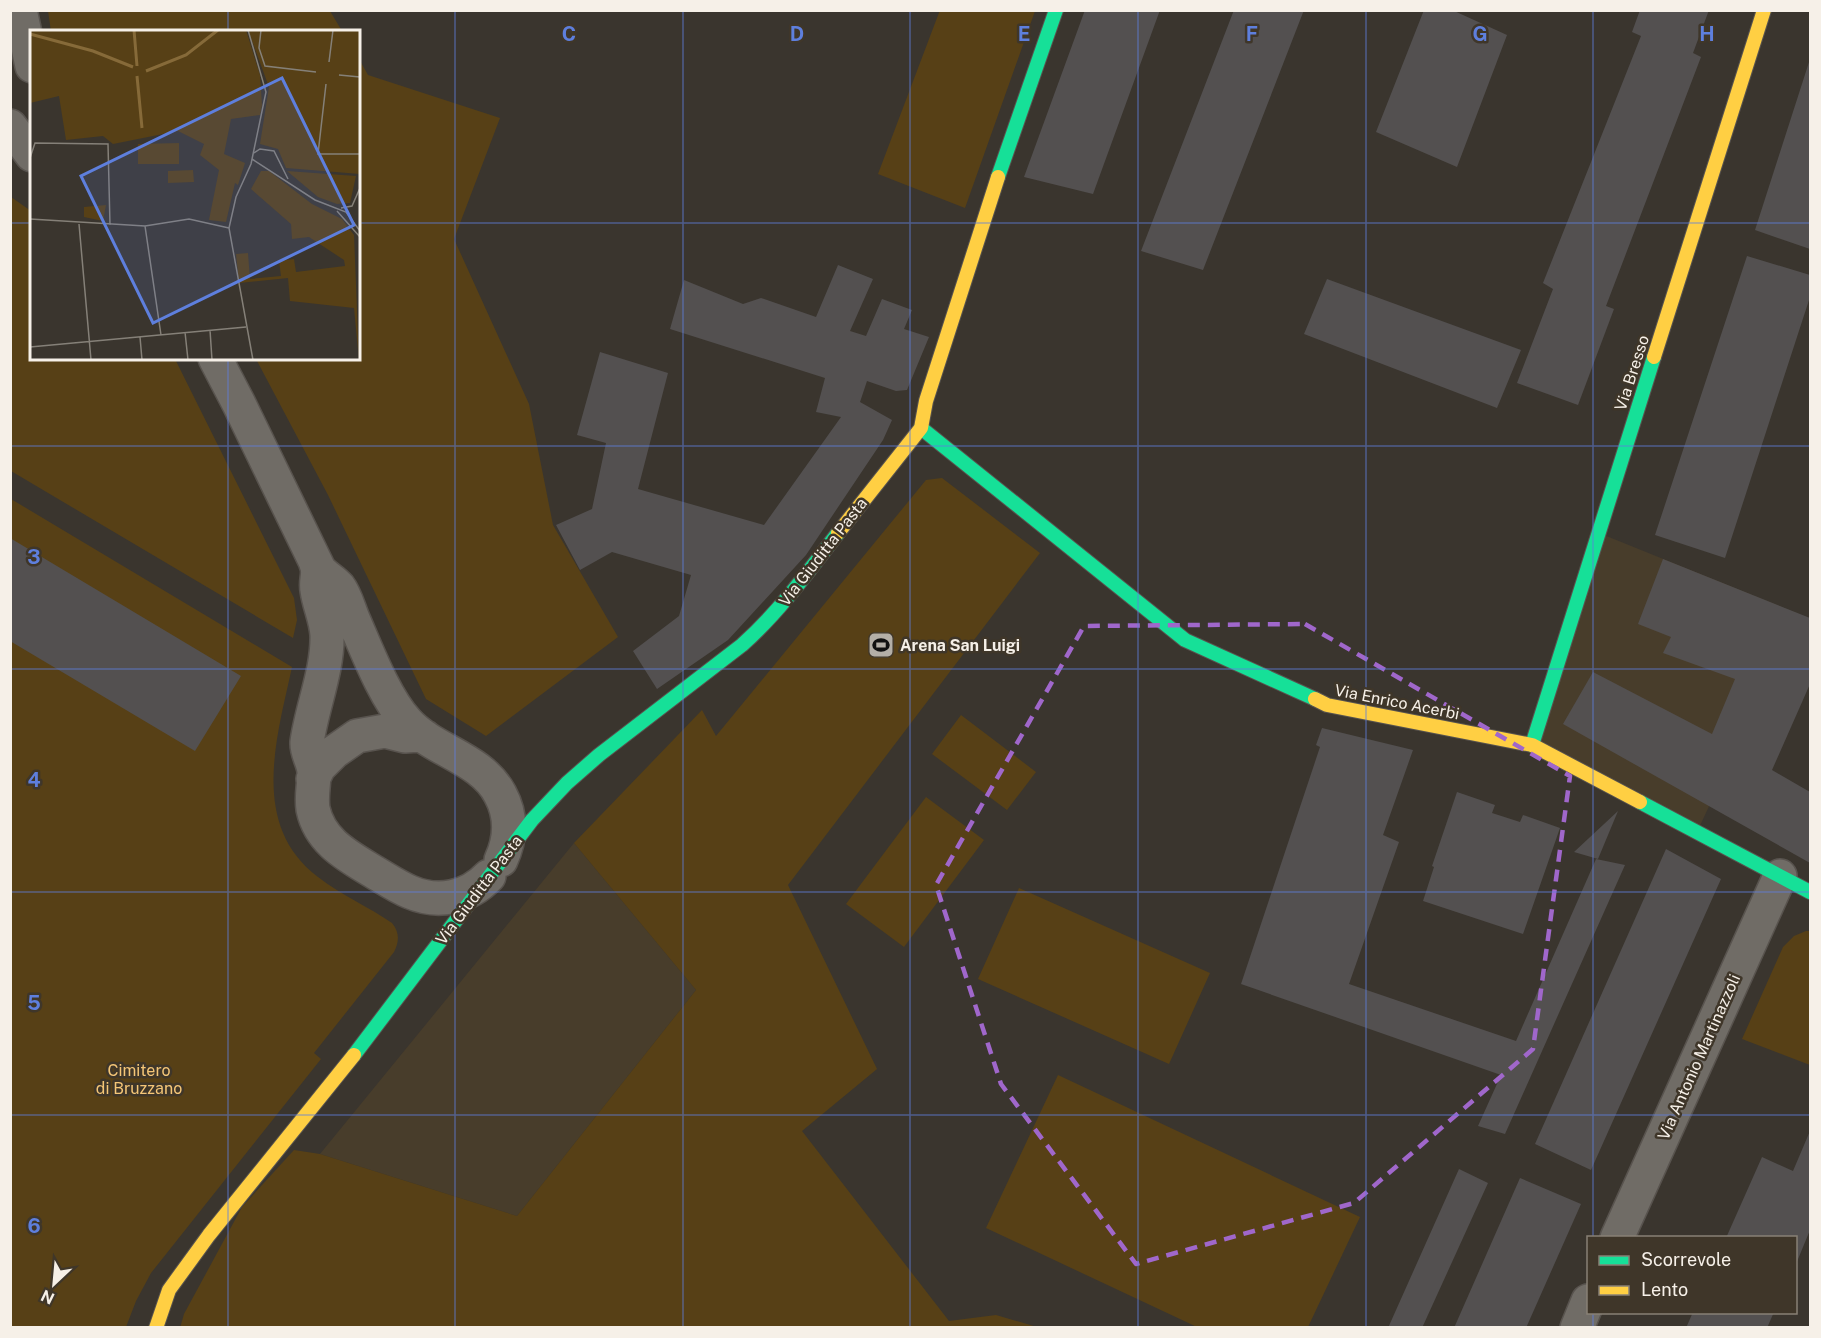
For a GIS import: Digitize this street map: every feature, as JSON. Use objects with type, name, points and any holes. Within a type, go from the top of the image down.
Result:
[{"type":"street","points":[[20,10],[30,57]]},
{"type":"street","name":"Via Giuditta Pasta","points":[[156,1328],[169,1290],[209,1235],[412,979],[531,820],[567,783],[637,724],[742,645],[773,616],[921,428],[926,401],[994,190],[1056,10]]},
{"type":"street","name":"Via Bresso","points":[[1532,745],[1764,10]]},
{"type":"street","points":[[10,126],[30,152]]},
{"type":"street","points":[[10,162],[30,172]]},
{"type":"street","points":[[216,360],[316,564],[341,591],[396,707],[407,722],[425,737],[475,768],[496,787],[504,803],[509,821],[508,842],[495,868],[482,883],[465,894],[445,898],[425,897],[397,885],[348,857],[326,837],[314,810],[314,769],[307,746],[325,658],[327,634],[316,588],[318,572],[316,564]]},
{"type":"street","name":"Via Enrico Acerbi","points":[[921,428],[1185,640],[1327,705],[1532,745],[1810,892]]},
{"type":"street","points":[[314,778],[316,770],[334,752],[357,736],[385,731],[405,736],[425,737]]},
{"type":"street","name":"Via Antonio Martinazzoli","points":[[1618,1236],[1780,876]]},
{"type":"street","name":"Via Giuditta Pasta","points":[[397,885],[419,901],[427,913],[431,926],[428,954],[412,979]]},
{"type":"street","points":[[1577,1328],[1587,1303]]},
{"type":"highlighted area","points":[[1305,624],[1570,776],[1533,1049],[1354,1203],[1136,1264],[1001,1084],[936,885],[1084,626]]},
{"type":"shaded area","points":[[1599,533],[1799,614],[1697,832],[1532,745]]},
{"type":"shaded area","points":[[574,843],[696,990],[517,1216],[320,1154]]},
{"type":"green space","points":[[940,10],[1035,11],[965,208],[878,174]]},
{"type":"green space","points":[[48,11],[330,11],[341,30],[51,30]]},
{"type":"green space","points":[[360,61],[368,75],[500,118],[454,239],[529,404],[553,525],[618,637],[486,736],[426,699],[328,495],[257,360],[360,360]]},
{"type":"green space","points":[[11,197],[30,210],[30,360],[175,360],[294,598],[297,620],[293,638],[11,471]]},
{"type":"green space","points":[[942,478],[1040,553],[788,885],[877,1069],[802,1131],[949,1321],[996,1315],[1037,1327],[180,1328],[184,1314],[242,1207],[294,1150],[320,1154],[517,1216],[696,990],[574,843],[702,710],[716,736],[926,480]]},
{"type":"green space","name":"Cimitero di Bruzzano","points":[[11,499],[292,667],[275,750],[275,806],[283,832],[296,856],[318,877],[392,923],[398,941],[394,952],[314,1053],[321,1059],[151,1273],[136,1301],[126,1327],[11,1328]]},
{"type":"green space","points":[[961,715],[1036,772],[1007,810],[932,754]]},
{"type":"green space","points":[[926,797],[984,840],[904,947],[846,904]]},
{"type":"green space","points":[[1019,888],[1210,973],[1169,1064],[978,979]]},
{"type":"green space","points":[[1810,931],[1810,1065],[1742,1039],[1783,947],[1794,936]]},
{"type":"green space","points":[[1058,1075],[1360,1217],[1308,1327],[1197,1327],[986,1228]]},
{"type":"building","points":[[1085,10],[1160,10],[1093,194],[1024,177]]},
{"type":"building","points":[[1234,10],[1304,10],[1203,270],[1141,251]]},
{"type":"building","points":[[1424,10],[1452,10],[1507,35],[1457,167],[1376,132]]},
{"type":"building","points":[[1640,10],[1709,10],[1693,53],[1701,57],[1606,306],[1614,309],[1578,405],[1517,383],[1553,289],[1543,283],[1641,36],[1632,32]]},
{"type":"building","points":[[1810,59],[1810,249],[1755,230]]},
{"type":"building","points":[[1747,256],[1810,275],[1810,297],[1725,558],[1655,535]]},
{"type":"building","points":[[838,265],[873,279],[850,331],[866,336],[882,299],[912,310],[904,329],[929,337],[907,390],[896,391],[867,381],[860,402],[892,420],[883,440],[806,555],[728,640],[657,689],[633,651],[679,616],[691,575],[612,552],[580,570],[556,525],[592,509],[606,443],[577,435],[600,352],[668,373],[638,489],[764,525],[841,417],[816,412],[825,378],[670,329],[684,280],[743,304],[761,298],[816,317]]},
{"type":"building","points":[[1327,279],[1521,350],[1497,408],[1304,334]]},
{"type":"building","points":[[10,538],[241,676],[195,751],[10,641]]},
{"type":"building","points":[[1663,559],[1810,618],[1810,684],[1772,770],[1810,792],[1810,863],[1563,724],[1593,672],[1712,734],[1735,679],[1663,653],[1671,637],[1638,624]]},
{"type":"building","points":[[1322,728],[1413,750],[1383,835],[1399,842],[1349,984],[1516,1041],[1596,859],[1625,865],[1505,1134],[1478,1126],[1501,1075],[1241,984],[1320,747],[1316,745]]},
{"type":"building","points":[[1457,792],[1495,805],[1492,813],[1520,822],[1523,815],[1560,828],[1523,934],[1423,901],[1434,867],[1432,866]]},
{"type":"building","points":[[1618,811],[1598,859],[1574,852]]},
{"type":"building","points":[[1666,849],[1721,879],[1591,1170],[1535,1144]]},
{"type":"building","points":[[1810,1131],[1810,1230],[1797,1262],[1797,1236],[1727,1236],[1762,1157],[1793,1171]]},
{"type":"building","points":[[1459,1169],[1488,1183],[1422,1328],[1388,1328]]},
{"type":"building","points":[[1520,1178],[1581,1204],[1526,1328],[1454,1328]]},
{"type":"building","points":[[1692,1314],[1773,1314],[1767,1328],[1686,1328]]},
{"type":"traffic: fast","points":[[998,177],[1056,10]]},
{"type":"traffic: fast","points":[[1532,745],[1654,357]]},
{"type":"traffic: fast","points":[[921,428],[1185,640],[1315,699]]},
{"type":"traffic: fast","points":[[354,1055],[532,820],[567,783],[599,755],[756,632],[781,605],[838,533]]},
{"type":"traffic: fast","points":[[1640,802],[1810,892]]},
{"type":"traffic: slow","points":[[1654,357],[1764,10]]},
{"type":"traffic: slow","points":[[838,533],[921,428],[926,401],[998,177]]},
{"type":"traffic: slow","points":[[1315,699],[1327,705],[1532,745],[1640,802]]},
{"type":"traffic: slow","points":[[156,1328],[169,1290],[209,1235],[354,1055]]},
{"type":"place","name":"Arena San Luigi","points":[[881,645]]}]
